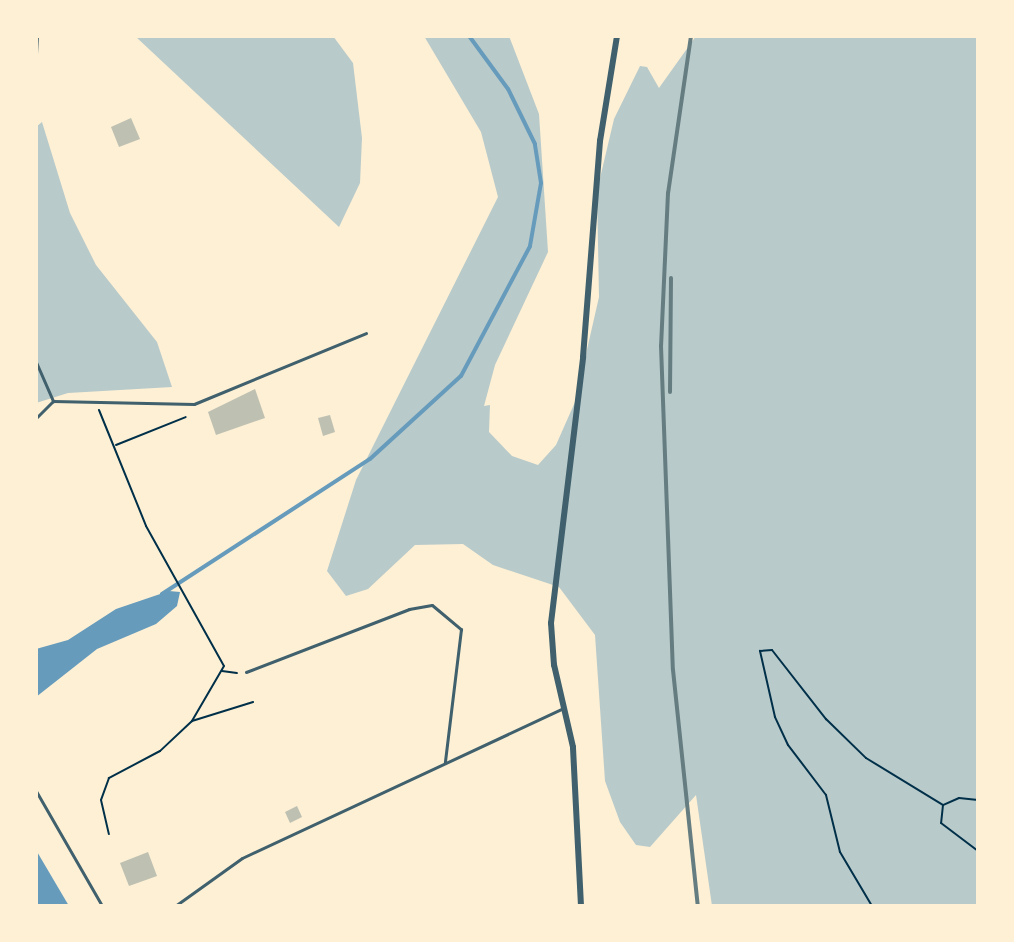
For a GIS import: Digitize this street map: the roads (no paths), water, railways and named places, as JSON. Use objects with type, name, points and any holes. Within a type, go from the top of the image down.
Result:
[{"type":"street","points":[[581,906],[573,747],[564,708],[551,623],[583,357],[600,141],[617,36]]},
{"type":"lane","points":[[36,54],[37,36]]},
{"type":"lane","points":[[36,418],[53,401],[194,404],[366,333]]},
{"type":"lane","points":[[36,362],[53,401]]},
{"type":"lane","points":[[246,672],[409,609],[432,605],[461,629],[445,762]]},
{"type":"lane","points":[[175,906],[242,858],[564,708]]},
{"type":"lane","points":[[36,791],[102,906]]},
{"type":"water","points":[[169,591],[180,592],[177,606],[156,624],[97,649],[36,697],[36,649],[68,640],[116,609]]},
{"type":"water","points":[[36,850],[69,906],[36,906]]},
{"type":"waterway","points":[[162,594],[370,459],[461,376],[530,246],[541,183],[535,144],[508,89],[469,36]]},
{"type":"railway","points":[[691,36],[668,193],[661,346],[673,670],[698,906]]},
{"type":"railway","points":[[670,392],[671,278]]}]
